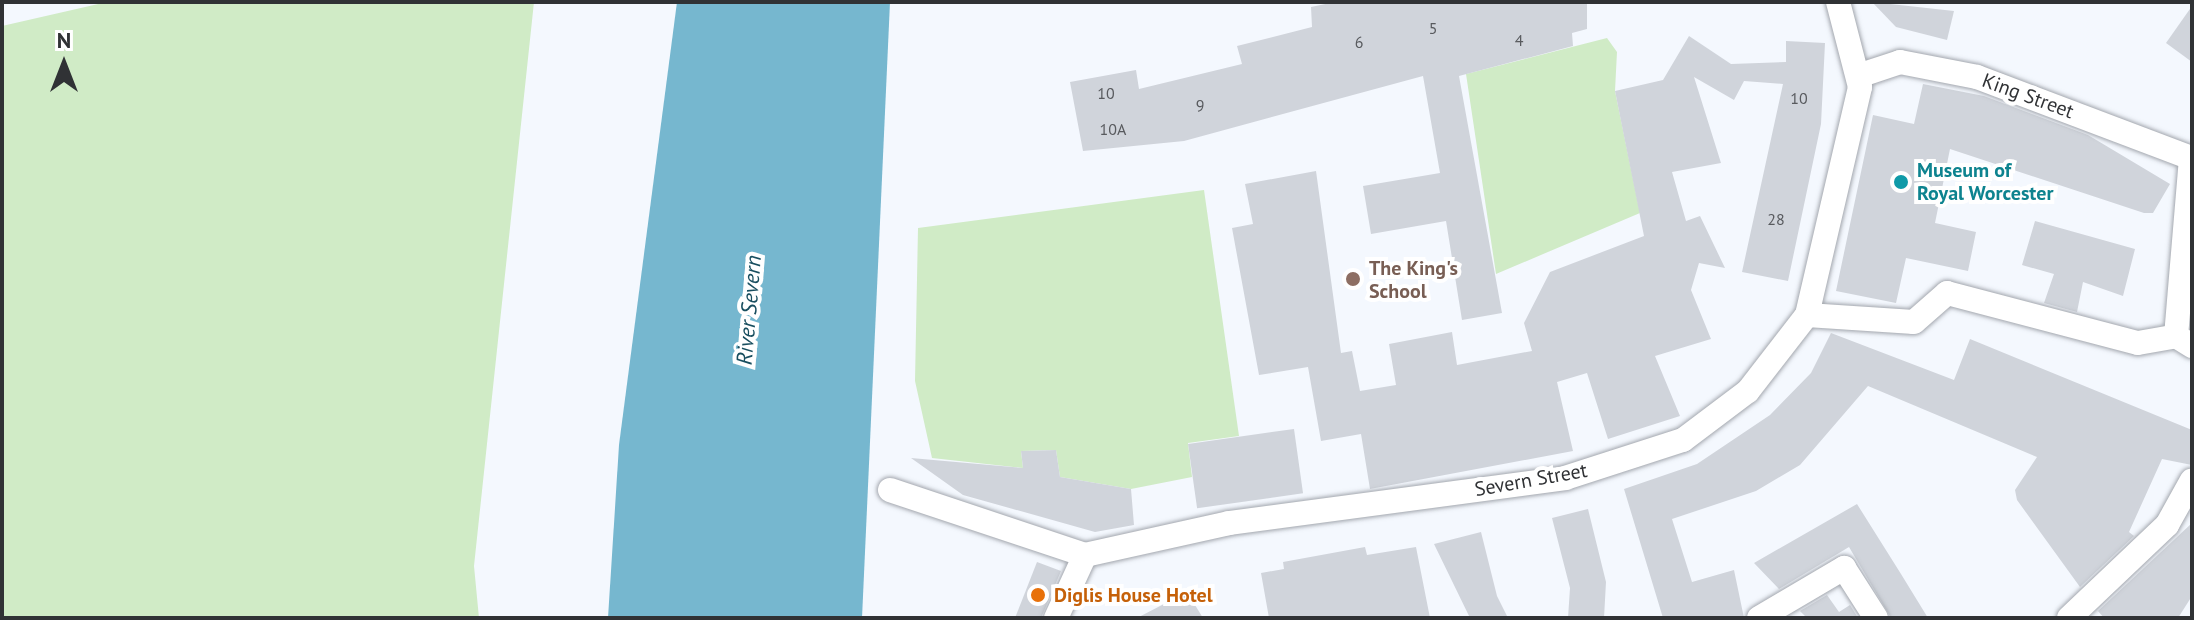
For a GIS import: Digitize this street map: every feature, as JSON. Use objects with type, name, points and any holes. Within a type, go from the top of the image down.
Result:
[{"type":"street","points":[[1838,2],[1861,75]]},
{"type":"street","name":"King Street","points":[[1861,75],[1900,62],[1977,77],[2191,158]]},
{"type":"street","name":"Severn Street","points":[[1085,555],[1229,523],[1565,478],[1683,440],[1748,391],[1807,315],[1861,75]]},
{"type":"street","points":[[1807,315],[1914,322],[1947,293],[2138,343],[2184,330],[2191,158]]},
{"type":"street","points":[[2069,618],[2167,525],[2192,480]]},
{"type":"street","points":[[890,490],[1085,555],[1056,618]]},
{"type":"street","points":[[1759,618],[1844,568],[1876,618]]},
{"type":"green space","points":[[107,2],[534,2],[474,566],[479,618],[2,618],[2,26]]},
{"type":"green space","points":[[1607,38],[1617,52],[1615,91],[1640,213],[1496,274],[1466,74]]},
{"type":"green space","points":[[1204,190],[1239,436],[1188,443],[1192,477],[1131,489],[1060,477],[1056,450],[1021,451],[1023,468],[932,458],[915,381],[918,228]]},
{"type":"water","name":"River Severn","points":[[677,2],[890,2],[862,618],[608,618],[619,445]]},
{"type":"building","points":[[1335,2],[1587,2],[1587,29],[1572,33],[1573,46],[1459,76],[1502,313],[1462,320],[1446,221],[1371,234],[1363,186],[1440,173],[1423,76],[1184,141],[1083,151],[1070,82],[1136,70],[1139,89],[1242,64],[1237,46],[1312,27],[1311,7]]},
{"type":"building","points":[[1872,2],[1954,11],[1947,40],[1896,27]]},
{"type":"building","points":[[2192,6],[2192,62],[2166,43]]},
{"type":"building","points":[[1689,36],[1731,64],[1786,62],[1786,41],[1825,43],[1821,124],[1788,281],[1742,272],[1783,84],[1744,81],[1734,100],[1694,77],[1721,163],[1672,172],[1686,221],[1700,216],[1725,268],[1699,263],[1691,290],[1711,339],[1655,356],[1680,416],[1608,439],[1587,373],[1557,382],[1573,451],[1370,489],[1361,434],[1321,441],[1308,367],[1259,375],[1232,228],[1253,224],[1245,184],[1316,171],[1341,353],[1352,351],[1360,391],[1396,385],[1389,344],[1452,332],[1457,365],[1532,351],[1524,323],[1550,272],[1644,236],[1615,91],[1663,80]]},
{"type":"building","points":[[1923,84],[1984,96],[2088,135],[2170,184],[2153,213],[2144,213],[1950,149],[1935,223],[1976,232],[1968,271],[1906,258],[1896,303],[1836,291],[1873,115],[1914,124]]},
{"type":"building","points":[[2035,221],[2135,249],[2123,296],[2083,282],[2077,312],[2044,303],[2054,274],[2022,265]]},
{"type":"building","points":[[1831,333],[1954,380],[1970,339],[2192,430],[2192,465],[2162,459],[2129,532],[2134,536],[2080,587],[2017,500],[2015,490],[2037,457],[1868,386],[1800,465],[1756,491],[1672,519],[1692,582],[1734,570],[1744,618],[1663,618],[1624,489],[1697,464],[1770,415],[1811,373]]},
{"type":"building","points":[[1294,429],[1303,493],[1197,508],[1188,444]]},
{"type":"building","points":[[1056,450],[1060,477],[1131,489],[1134,525],[1095,532],[963,495],[911,458],[1023,468],[1021,451]]},
{"type":"building","points":[[1857,504],[1928,618],[1891,618],[1849,547],[1779,589],[1754,563]]},
{"type":"building","points":[[1588,509],[1606,582],[1604,618],[1568,618],[1570,588],[1552,518]]},
{"type":"building","points":[[2192,523],[2192,596],[2178,618],[2104,618],[2098,611]]},
{"type":"building","points":[[1481,532],[1497,596],[1508,618],[1470,618],[1434,544]]},
{"type":"building","points":[[1365,547],[1367,555],[1416,547],[1430,618],[1269,618],[1261,573],[1284,569],[1283,562]]},
{"type":"building","name":"Diglis House Hotel","points":[[1037,562],[1061,571],[1041,618],[1015,618]]},
{"type":"building","points":[[1187,592],[1203,618],[1137,618]]},
{"type":"building","points":[[1827,595],[1839,612],[1850,605],[1858,618],[1807,618],[1800,611]]},
{"type":"place","name":"Museum of Royal Worcester","points":[[1901,182]]},
{"type":"place","name":"The King's School","points":[[1353,279]]},
{"type":"place","name":"Diglis House Hotel","points":[[1038,595]]}]
